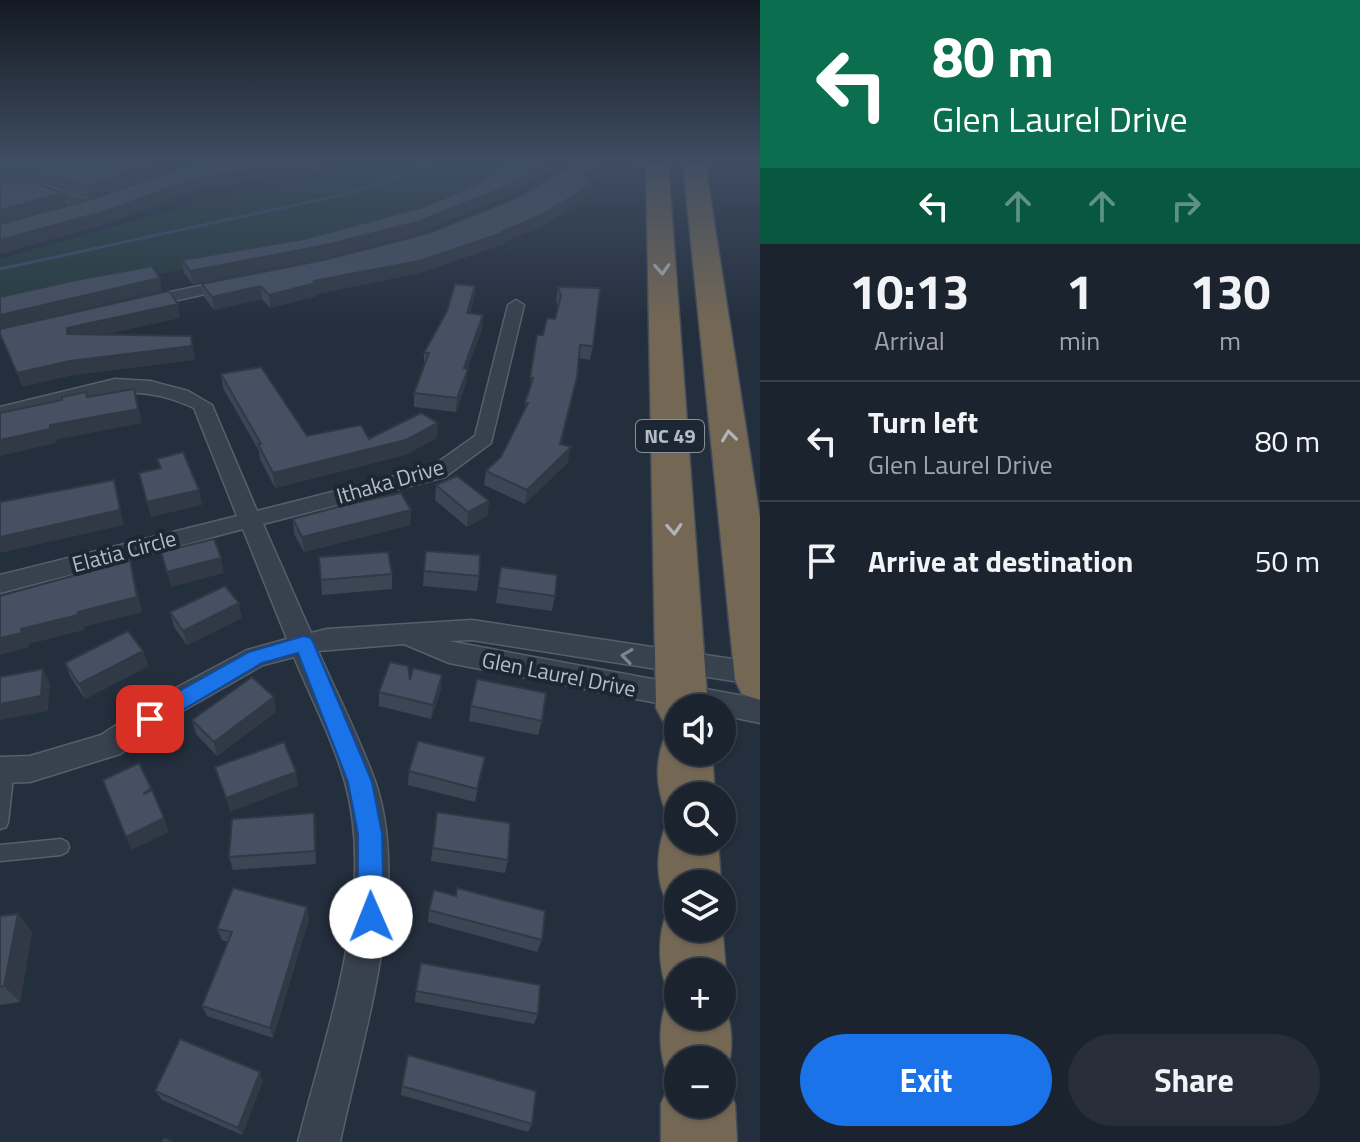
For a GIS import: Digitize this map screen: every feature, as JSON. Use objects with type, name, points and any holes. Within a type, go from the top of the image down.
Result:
[{"type":"highway","name":"NC 49","points":[[652,216],[682,689]]},
{"type":"highway","name":"NC 49","points":[[701,216],[760,680]]},
{"type":"highway","points":[[698,1118],[699,1142]]},
{"type":"street","points":[[121,308],[255,279]]},
{"type":"street","name":"Ithaka Drive","points":[[248,518],[438,472],[463,457],[484,439],[516,305]]},
{"type":"street","points":[[0,413],[115,385],[169,388],[202,405],[360,782],[370,834],[371,917],[319,1142]]},
{"type":"street","name":"Elatia Circle","points":[[0,584],[248,518]]},
{"type":"street","name":"Glen Laurel Drive","points":[[4,770],[30,769],[110,745],[169,705],[256,657],[327,639],[409,635],[449,653],[682,689],[760,711]]},
{"type":"street","name":"Glen Laurel Drive","points":[[682,689],[759,674]]},
{"type":"lane","points":[[0,822],[4,770]]},
{"type":"lane","points":[[0,853],[61,847]]},
{"type":"green space","points":[[150,216],[408,216],[316,242],[0,306],[0,259]]},
{"type":"building","points":[[28,216],[86,216],[0,240],[0,224]]},
{"type":"building","points":[[389,216],[431,216],[326,245],[190,271],[182,260],[304,239]]},
{"type":"building","points":[[471,216],[538,216],[505,232],[419,261],[314,281],[316,283],[269,295],[261,286],[212,297],[202,284],[328,259],[429,233]]},
{"type":"building","points":[[152,266],[160,278],[0,315],[0,297]]},
{"type":"building","points":[[455,284],[475,286],[467,313],[483,315],[464,368],[468,369],[457,398],[414,393],[429,353],[424,353],[447,311]]},
{"type":"building","points":[[558,287],[600,288],[593,346],[580,345],[577,377],[560,444],[571,447],[527,490],[486,471],[501,457],[528,403],[525,403],[533,378],[530,378],[537,335],[543,335],[547,318],[555,319],[561,296]]},
{"type":"building","points":[[169,291],[178,304],[67,328],[67,334],[191,336],[192,346],[70,361],[17,373],[0,334],[0,329]]},
{"type":"building","points":[[261,367],[307,436],[361,425],[369,439],[421,413],[438,423],[406,440],[273,473],[258,444],[261,444],[221,374]]},
{"type":"building","points":[[134,389],[138,409],[50,425],[50,429],[0,440],[0,413],[86,392],[87,397]]},
{"type":"building","points":[[183,452],[199,490],[147,502],[139,473],[161,468],[157,459]]},
{"type":"building","points":[[457,476],[489,501],[468,512],[436,485]]},
{"type":"building","points":[[114,480],[120,510],[0,537],[0,502]]},
{"type":"building","points":[[401,493],[411,510],[302,537],[293,519],[345,505]]},
{"type":"building","points":[[214,539],[221,558],[167,572],[161,552]]},
{"type":"building","points":[[426,551],[480,555],[479,576],[424,571]]},
{"type":"building","points":[[388,552],[392,574],[321,580],[319,557]]},
{"type":"building","points":[[130,560],[137,597],[21,629],[22,633],[0,638],[0,596]]},
{"type":"building","points":[[501,567],[557,575],[555,596],[498,588]]},
{"type":"building","points":[[225,586],[239,603],[183,631],[170,612]]},
{"type":"building","points":[[128,631],[143,651],[79,684],[65,663]]},
{"type":"building","points":[[390,662],[408,666],[410,680],[413,668],[442,675],[433,705],[379,692]]},
{"type":"building","points":[[43,669],[41,696],[0,704],[0,677]]},
{"type":"building","points":[[252,677],[274,697],[214,742],[192,720]]},
{"type":"building","points":[[477,679],[546,693],[542,721],[471,706]]},
{"type":"building","points":[[418,741],[485,757],[477,789],[409,771]]},
{"type":"building","points":[[284,742],[296,772],[226,798],[215,767]]},
{"type":"building","points":[[139,763],[151,788],[143,794],[152,790],[164,818],[126,837],[103,780]]},
{"type":"building","points":[[437,812],[510,823],[508,860],[433,848]]},
{"type":"building","points":[[314,813],[315,851],[229,857],[232,819]]},
{"type":"building","points":[[233,888],[307,907],[270,1028],[202,1006],[232,932],[217,929]]},
{"type":"building","points":[[457,888],[545,911],[542,940],[429,910],[434,890],[456,896]]},
{"type":"building","points":[[18,914],[4,986],[0,987],[0,916]]},
{"type":"building","points":[[421,963],[540,985],[538,1014],[416,991]]},
{"type":"building","points":[[180,1039],[260,1072],[238,1128],[155,1091]]},
{"type":"building","points":[[408,1055],[536,1091],[532,1124],[402,1086]]},
{"type":"waterway","points":[[0,269],[243,216]]},
{"type":"route","points":[[150,719],[169,705],[256,657],[304,644],[360,782],[370,834],[371,917]]}]
